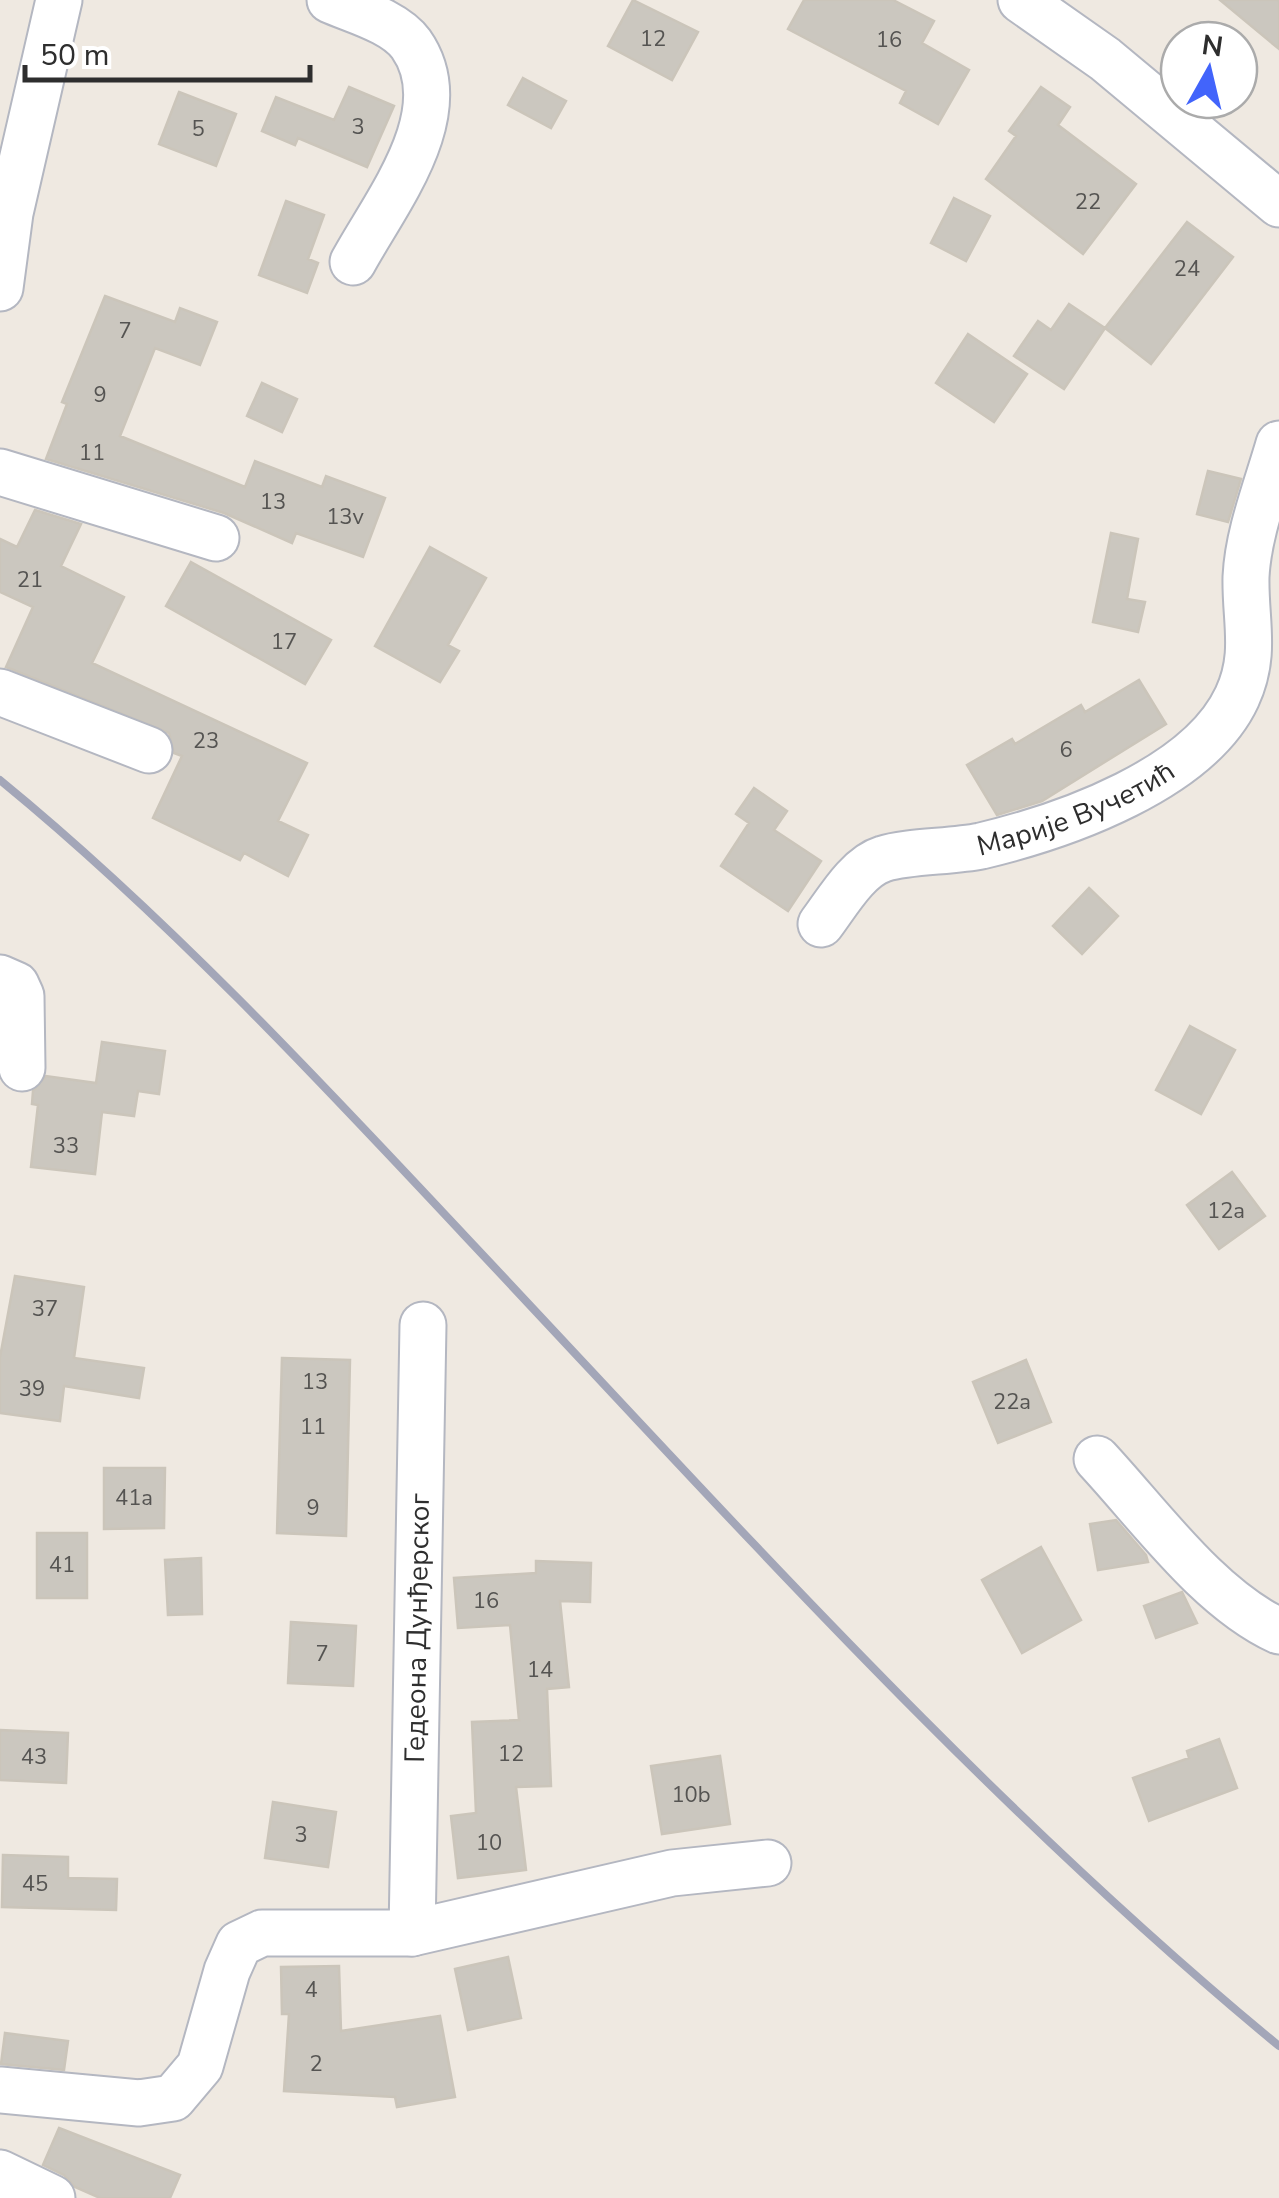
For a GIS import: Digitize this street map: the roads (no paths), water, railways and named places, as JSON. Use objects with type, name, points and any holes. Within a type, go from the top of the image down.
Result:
[{"type":"street","points":[[0,288],[10,213],[59,0]]},
{"type":"street","points":[[330,0],[410,43],[427,78],[425,123],[353,262]]},
{"type":"street","points":[[1020,0],[1105,59],[1279,206]]},
{"type":"street","name":"Марије Вучетић","points":[[821,924],[866,869],[884,858],[932,855],[1035,831],[1119,796],[1178,764],[1220,726],[1236,700],[1264,620],[1246,577],[1279,444]]},
{"type":"street","points":[[0,472],[216,538]]},
{"type":"street","points":[[0,692],[149,750]]},
{"type":"street","points":[[0,978],[16,985],[21,996],[22,1068]]},
{"type":"street","name":"Гедеона Дунђерског","points":[[412,1932],[422,1325]]},
{"type":"street","points":[[1098,1459],[1220,1592],[1249,1618],[1279,1632]]},
{"type":"street","points":[[0,2090],[139,2102],[173,2098],[200,2066],[227,1971],[240,1944],[262,1932],[412,1932],[672,1873],[768,1863]]},
{"type":"street","points":[[0,2173],[52,2198]]},
{"type":"railway","points":[[0,780],[121,886],[240,1000],[960,1756],[1170,1953],[1279,2046]]}]
